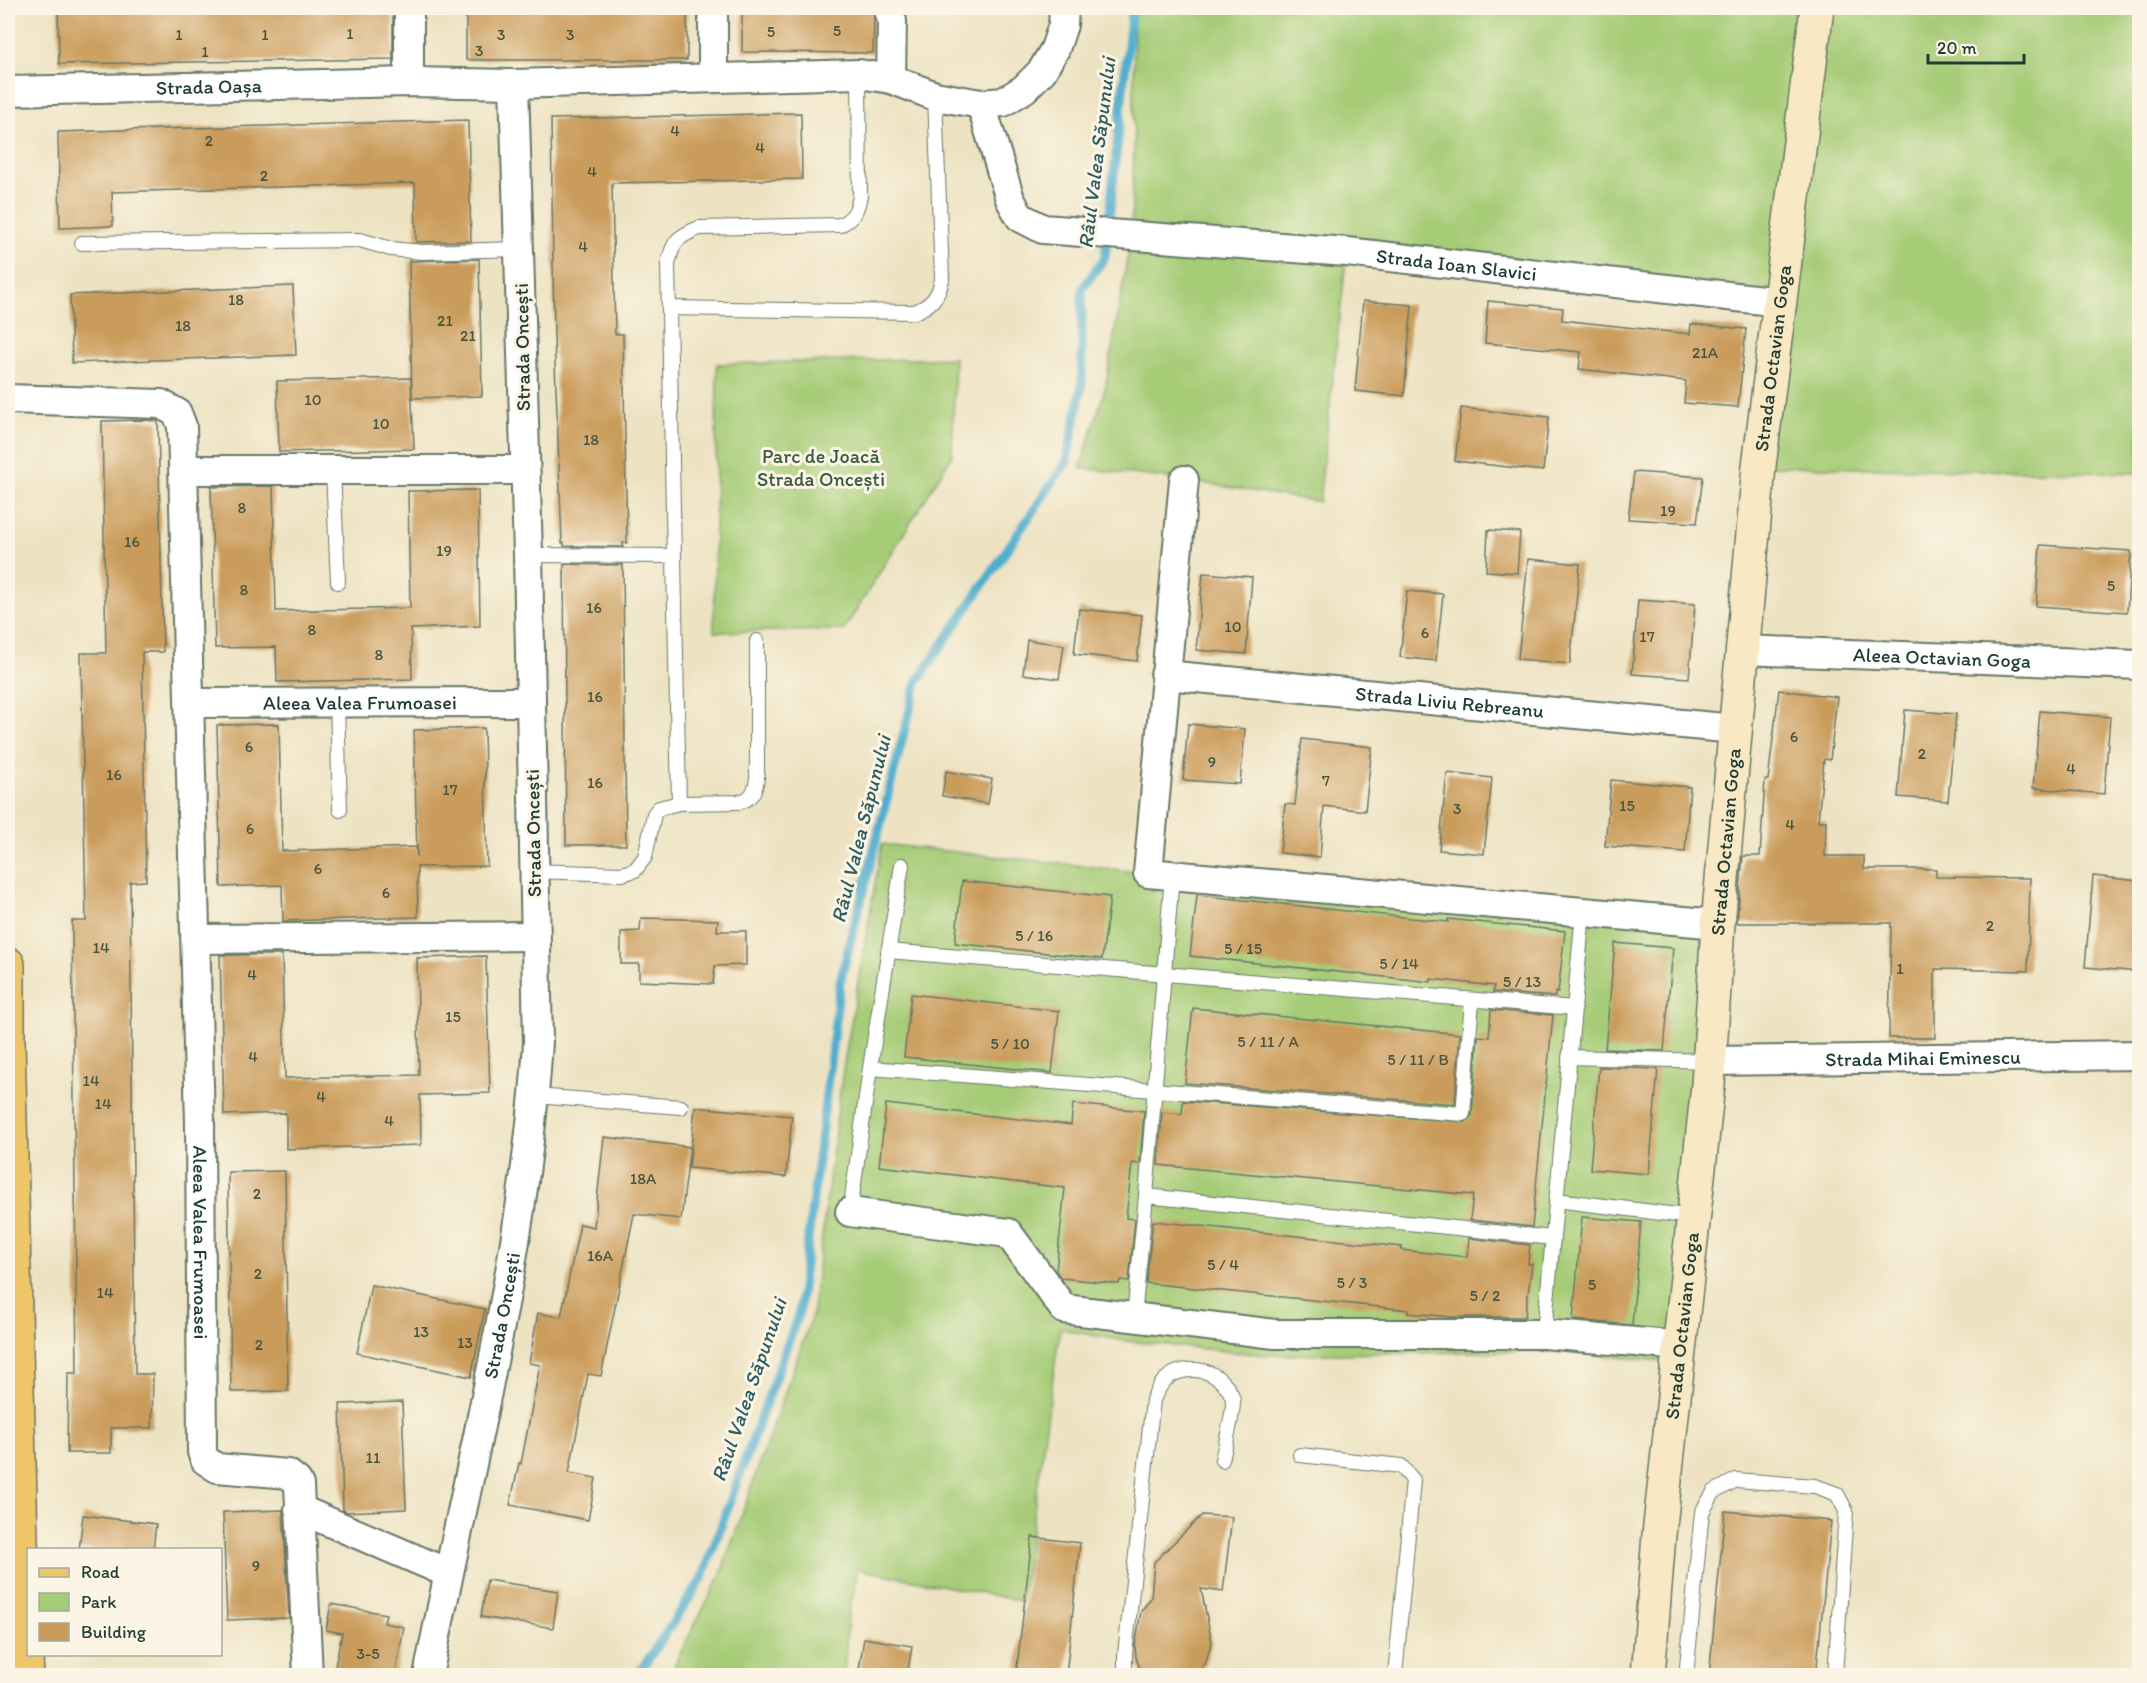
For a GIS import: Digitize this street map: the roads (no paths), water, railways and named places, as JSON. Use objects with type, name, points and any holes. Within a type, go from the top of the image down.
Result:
[{"type":"main road","points":[[8,964],[15,1577],[27,1676]]},
{"type":"street","points":[[409,8],[409,82]]},
{"type":"street","points":[[713,8],[713,77]]},
{"type":"street","points":[[888,8],[892,29],[891,78]]},
{"type":"street","points":[[981,104],[1003,102],[1024,89],[1042,71],[1055,49],[1063,25],[1064,8]]},
{"type":"street","name":"Strada Octavian Goga","points":[[1648,1676],[1659,1535],[1681,1346],[1709,1061],[1718,924],[1759,466],[1817,8]]},
{"type":"street","name":"Strada Oașa","points":[[8,91],[409,82],[514,84],[858,74],[891,78],[934,96],[981,104]]},
{"type":"street","name":"Strada Oncești","points":[[428,1676],[505,1302],[535,1096],[538,1042],[528,555],[514,84]]},
{"type":"street","name":"Strada Ioan Slavici","points":[[981,104],[1010,199],[1020,217],[1043,229],[1347,252],[1780,303]]},
{"type":"street","name":"Aleea Valea Frumoasei","points":[[8,399],[161,404],[177,413],[182,426],[200,1124],[202,1452],[205,1460],[217,1468],[288,1474],[299,1485],[300,1509]]},
{"type":"street","points":[[184,470],[524,470]]},
{"type":"street","points":[[1184,480],[1165,675],[1160,874],[1718,924]]},
{"type":"street","name":"Aleea Octavian Goga","points":[[1743,650],[2139,665]]},
{"type":"street","name":"Strada Liviu Rebreanu","points":[[1165,675],[1735,729]]},
{"type":"street","name":"Aleea Valea Frumoasei","points":[[190,703],[531,702]]},
{"type":"street","points":[[196,939],[535,936]]},
{"type":"street","name":"Strada Mihai Eminescu","points":[[1709,1061],[2139,1054]]},
{"type":"street","points":[[850,1212],[1008,1233],[1064,1309],[1275,1334],[1544,1334],[1681,1346]]},
{"type":"street","points":[[308,1676],[300,1509],[448,1573]]},
{"type":"lane","points":[[679,803],[668,264],[671,248],[676,240],[699,228],[840,225],[850,220],[857,211],[860,196],[858,74]]},
{"type":"lane","points":[[669,308],[914,312],[925,308],[940,291],[942,279],[934,96]]},
{"type":"lane","points":[[82,243],[360,240],[391,249],[422,252],[519,249]]},
{"type":"lane","points":[[333,470],[338,582]]},
{"type":"lane","points":[[528,555],[674,556]]},
{"type":"lane","points":[[533,871],[622,874],[635,870],[645,857],[654,814],[659,808],[679,803],[747,801],[752,795],[757,779],[757,641]]},
{"type":"lane","points":[[337,703],[339,810]]},
{"type":"lane","points":[[850,1212],[902,865]]},
{"type":"lane","points":[[1134,1317],[1164,973],[1160,874]]},
{"type":"lane","points":[[1544,1334],[1583,912]]},
{"type":"lane","points":[[888,951],[1574,1008]]},
{"type":"lane","points":[[870,1068],[1463,1114],[1472,999]]},
{"type":"lane","points":[[1569,1057],[1709,1061]]},
{"type":"lane","points":[[535,1096],[681,1107]]},
{"type":"lane","points":[[1146,1196],[1553,1238]]},
{"type":"lane","points":[[1556,1200],[1693,1217]]},
{"type":"lane","points":[[1125,1676],[1125,1654],[1154,1400],[1166,1379],[1180,1371],[1200,1370],[1215,1375],[1228,1389],[1233,1399],[1222,1460]]},
{"type":"lane","points":[[1300,1455],[1401,1466],[1413,1480],[1395,1676]]},
{"type":"lane","points":[[1686,1676],[1702,1512],[1714,1492],[1736,1480],[1815,1486],[1837,1494],[1846,1511],[1835,1676]]},
{"type":"waterway","name":"Râul Valea Săpunului","points":[[637,1676],[702,1579],[799,1312],[840,982],[917,682],[1067,461],[1082,385],[1082,289],[1105,257],[1132,8]]},
{"type":"park label","name":"Parc de Joacă Strada Oncești","points":[[821,468]]}]
